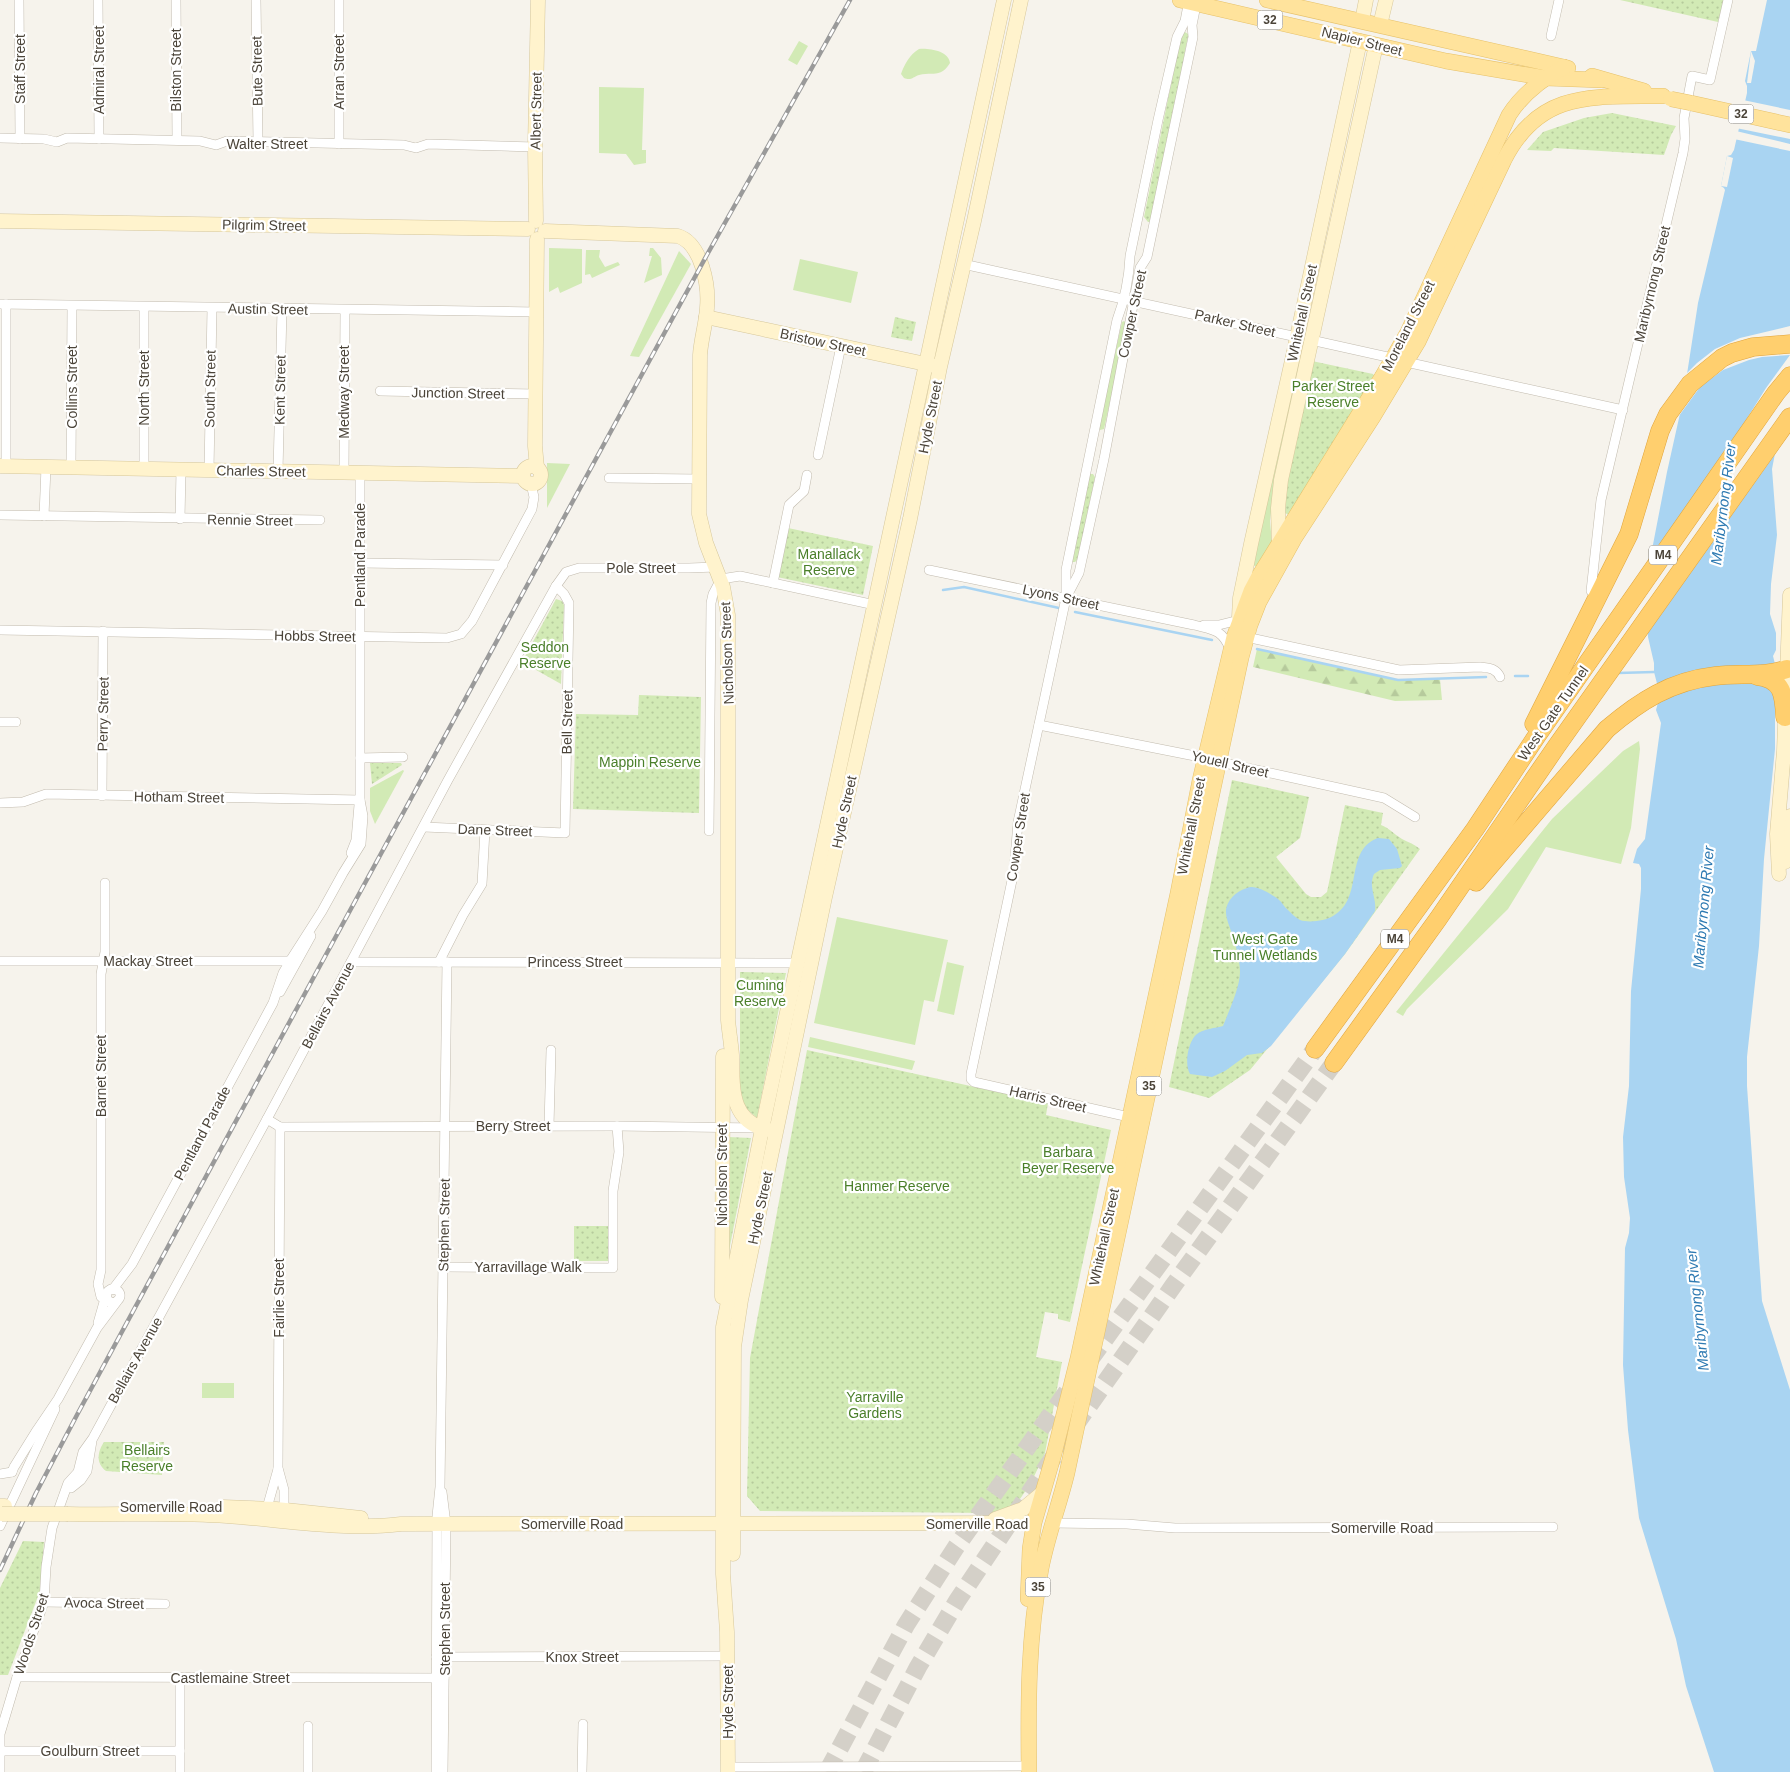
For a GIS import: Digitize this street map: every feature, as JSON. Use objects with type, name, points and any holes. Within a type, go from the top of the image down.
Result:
[{"type":"highway","points":[[1535,732],[1629,534],[1660,431],[1668,414],[1678,399],[1704,371],[1722,358],[1790,333]]},
{"type":"highway","points":[[1743,350],[1768,345],[1790,344]]},
{"type":"highway","name":"West Gate Tunnel","points":[[1315,1049],[1475,829],[1535,732],[1770,401],[1790,376]]},
{"type":"highway","name":"West Gate Tunnel","points":[[1334,1063],[1438,919],[1556,747],[1790,417]]},
{"type":"highway","points":[[1438,919],[1462,897],[1607,729],[1631,709],[1657,692],[1692,680],[1714,676],[1782,673],[1785,718]]},
{"type":"main road","name":"Napier Street","points":[[1267,0],[1564,67]]},
{"type":"main road","name":"Napier Street","points":[[1190,1],[1438,59],[1545,78]]},
{"type":"main road","name":"Whitehall Street","points":[[1360,41],[1362,21]]},
{"type":"main road","name":"Whitehall Street","points":[[1376,45],[1380,25]]},
{"type":"main road","name":"Moreland Street","points":[[1240,620],[1255,583],[1279,542],[1399,360],[1408,332],[1509,115],[1522,98],[1545,78],[1564,67]]},
{"type":"main road","name":"32","points":[[1564,67],[1601,80],[1667,98],[1790,125]]},
{"type":"main road","name":"32","points":[[1545,78],[1601,80]]},
{"type":"main road","name":"Moreland Street","points":[[1273,576],[1399,360],[1450,278],[1500,167],[1517,137],[1532,121],[1565,102],[1599,97],[1667,98]]},
{"type":"main road","points":[[1408,332],[1427,309],[1442,278],[1450,278]]},
{"type":"main road","name":"35","points":[[1273,576],[1278,560],[1279,542]]},
{"type":"main road","name":"Whitehall Street","points":[[1030,1652],[1040,1571],[1067,1473],[1136,1118],[1175,936],[1220,762],[1246,637],[1259,602],[1273,576]]},
{"type":"main road","name":"Whitehall Street","points":[[1175,936],[1205,758],[1230,649],[1240,620]]},
{"type":"main road","name":"Youell Street","points":[[1205,758],[1220,762]]},
{"type":"main road","name":"Whitehall Street","points":[[1029,1769],[1030,1652],[1028,1589],[1030,1550],[1034,1523],[1054,1454],[1136,1118]]},
{"type":"main road","name":"Somerville Road","points":[[1034,1523],[1052,1523]]},
{"type":"street","name":"Staff Street","points":[[19,0],[20,139]]},
{"type":"street","name":"Admiral Street","points":[[98,0],[99,140]]},
{"type":"street","name":"Bilston Street","points":[[176,0],[176,140]]},
{"type":"street","name":"Bute Street","points":[[256,0],[258,142]]},
{"type":"street","name":"Arran Street","points":[[339,0],[339,144]]},
{"type":"street","name":"Albert Street","points":[[530,474],[535,446],[536,394],[535,147],[538,0]]},
{"type":"street","name":"Hyde Street","points":[[729,1524],[723,1327],[769,1130],[805,963],[912,509],[954,230],[1004,0]]},
{"type":"street","name":"Hyde Street","points":[[805,963],[885,560],[934,366],[963,264],[1020,0]]},
{"type":"street","name":"Whitehall Street","points":[[1362,21],[1366,0]]},
{"type":"street","name":"Whitehall Street","points":[[1380,25],[1386,0]]},
{"type":"street","points":[[1551,36],[1559,0]]},
{"type":"street","name":"Maribyrnong Street","points":[[1591,591],[1602,500],[1684,146],[1684,118],[1692,76],[1710,80],[1728,0]]},
{"type":"street","name":"Cowper Street","points":[[971,1077],[1014,871],[1018,822],[1066,598],[1066,570],[1117,320],[1129,300],[1140,268],[1147,257],[1174,133],[1192,40],[1190,1]]},
{"type":"street","name":"Cowper Street","points":[[1066,598],[1079,572],[1104,459],[1129,300],[1130,256],[1177,37],[1185,21],[1190,1]]},
{"type":"street","name":"Whitehall Street","points":[[1240,620],[1240,602],[1244,579],[1360,41]]},
{"type":"street","name":"Whitehall Street","points":[[1279,542],[1278,508],[1280,490],[1376,45]]},
{"type":"street","name":"Walter Street","points":[[0,138],[44,139],[56,142],[67,138],[176,140],[200,141],[216,145],[227,141],[404,145],[416,148],[428,144],[535,147]]},
{"type":"street","name":"Pilgrim Street","points":[[0,221],[536,230],[678,236],[690,243],[699,258]]},
{"type":"street","name":"Nicholson Street","points":[[699,258],[707,296],[706,318],[701,344],[699,507],[702,528],[726,597],[728,614],[728,1024],[734,1096],[739,1110],[748,1121],[769,1130]]},
{"type":"street","points":[[949,261],[963,264]]},
{"type":"street","name":"Parker Street","points":[[963,264],[1622,410]]},
{"type":"street","points":[[3,304],[3,466]]},
{"type":"street","name":"Austin Street","points":[[3,304],[345,311],[536,312]]},
{"type":"street","name":"Collins Street","points":[[71,468],[72,306]]},
{"type":"street","name":"North Street","points":[[144,307],[144,469]]},
{"type":"street","name":"South Street","points":[[209,470],[212,308]]},
{"type":"street","name":"Kent Street","points":[[278,471],[282,309]]},
{"type":"street","name":"Medway Street","points":[[344,472],[345,311]]},
{"type":"street","name":"Bristow Street","points":[[706,318],[934,366]]},
{"type":"street","points":[[818,456],[841,346]]},
{"type":"street","name":"Junction Street","points":[[380,391],[536,394]]},
{"type":"street","name":"Charles Street","points":[[3,466],[360,473],[530,474]]},
{"type":"street","points":[[44,516],[46,467]]},
{"type":"street","points":[[180,519],[181,470]]},
{"type":"street","name":"Pentland Parade","points":[[12,1472],[58,1399],[97,1328],[112,1296],[132,1264],[273,1002],[283,989],[293,960],[308,942],[322,911],[362,840],[363,816],[360,800],[360,473]]},
{"type":"street","name":"Hobbs Street","points":[[0,630],[447,638],[461,634],[479,611],[532,509],[534,497],[530,474]]},
{"type":"street","points":[[772,583],[789,505],[804,490],[807,475]]},
{"type":"street","points":[[610,478],[700,479]]},
{"type":"street","name":"Rennie Street","points":[[0,516],[320,520]]},
{"type":"street","points":[[885,560],[899,562]]},
{"type":"street","points":[[361,562],[503,565]]},
{"type":"street","name":"Pole Street","points":[[566,572],[579,568],[689,568],[718,573]]},
{"type":"street","name":"Lyons Street","points":[[930,570],[1194,625],[1221,633],[1226,638],[1230,649]]},
{"type":"street","name":"Bellairs Avenue","points":[[82,1474],[82,1453],[93,1438],[424,827],[556,586],[566,572]]},
{"type":"street","points":[[709,831],[711,600],[718,573],[875,605]]},
{"type":"street","name":"Bell Street","points":[[556,586],[569,603],[566,833]]},
{"type":"street","points":[[1782,673],[1790,594]]},
{"type":"street","name":"Lyons Street","points":[[1194,625],[1219,625],[1240,620]]},
{"type":"street","name":"Perry Street","points":[[102,796],[104,631]]},
{"type":"street","points":[[1246,637],[1398,670],[1480,667],[1491,668],[1498,672],[1500,677]]},
{"type":"street","points":[[1785,718],[1777,834],[1782,874],[1790,816]]},
{"type":"street","points":[[0,722],[16,722]]},
{"type":"street","name":"Youell Street","points":[[1039,725],[1205,758]]},
{"type":"street","points":[[360,758],[403,758]]},
{"type":"street","name":"Youell Street","points":[[1220,762],[1384,798],[1414,817]]},
{"type":"street","name":"Hotham Street","points":[[0,803],[23,802],[46,794],[360,800]]},
{"type":"street","name":"Dane Street","points":[[424,827],[566,833]]},
{"type":"street","name":"Stephen Street","points":[[443,1772],[440,1678],[442,1524],[440,1487],[445,1126],[443,962],[463,915],[482,884],[485,830]]},
{"type":"street","name":"Barnet Street","points":[[101,1270],[112,1296],[100,1295],[98,1286],[101,1270],[101,974],[106,952],[105,883]]},
{"type":"street","name":"Mackay Street","points":[[0,961],[293,960]]},
{"type":"street","name":"Princess Street","points":[[351,962],[805,963]]},
{"type":"street","name":"Nicholson Street","points":[[723,1327],[726,1127],[722,1057],[728,1024]]},
{"type":"street","points":[[549,1126],[551,1050]]},
{"type":"street","points":[[726,1127],[732,1069]]},
{"type":"street","name":"Harris Street","points":[[971,1077],[974,1082],[1136,1118]]},
{"type":"street","points":[[267,1119],[280,1127]]},
{"type":"street","name":"Berry Street","points":[[280,1127],[618,1126],[726,1127],[769,1130]]},
{"type":"street","name":"Yarravillage Walk","points":[[444,1267],[613,1268],[613,1191],[618,1162],[618,1126]]},
{"type":"street","name":"Fairlie Street","points":[[271,1508],[278,1468],[280,1127]]},
{"type":"street","name":"Hyde Street","points":[[728,1769],[727,1632],[723,1574],[729,1524],[734,1354],[736,1331],[769,1130]]},
{"type":"street","name":"Pentland Parade","points":[[97,1328],[112,1296]]},
{"type":"street","name":"Pentland Parade","points":[[1,1513],[21,1481],[43,1439],[58,1399]]},
{"type":"street","name":"Fairlie Street","points":[[278,1468],[284,1494],[284,1509]]},
{"type":"street","points":[[0,1474],[12,1472],[13,1477],[21,1481]]},
{"type":"street","name":"Woods Street","points":[[0,1772],[0,1734],[16,1677],[44,1602],[50,1537],[67,1506],[69,1482],[82,1474]]},
{"type":"street","points":[[271,1508],[284,1494]]},
{"type":"street","points":[[975,1524],[1016,1513],[1033,1502],[1041,1494]]},
{"type":"street","name":"Somerville Road","points":[[1,1513],[67,1506],[198,1515],[271,1508],[401,1524]]},
{"type":"street","name":"Somerville Road","points":[[271,1508],[352,1526],[401,1524],[1034,1523]]},
{"type":"street","name":"Somerville Road","points":[[1052,1523],[1127,1524],[1176,1528],[1553,1527]]},
{"type":"street","name":"Avoca Street","points":[[44,1602],[165,1604]]},
{"type":"street","name":"Knox Street","points":[[440,1657],[727,1656]]},
{"type":"street","name":"Castlemaine Street","points":[[16,1677],[440,1678]]},
{"type":"street","points":[[180,1678],[180,1772]]},
{"type":"street","name":"Stephen Street","points":[[436,1772],[440,1678]]},
{"type":"street","points":[[582,1772],[583,1724]]},
{"type":"street","points":[[308,1726],[308,1772]]},
{"type":"street","name":"Goulburn Street","points":[[0,1751],[180,1751]]},
{"type":"street","points":[[728,1769],[1029,1769]]},
{"type":"green space","points":[[1620,0],[1724,0],[1718,22]]},
{"type":"green space","points":[[1185,32],[1188,36],[1153,219],[1152,222],[1148,222],[1144,217],[1181,35]]},
{"type":"green space","points":[[799,41],[808,46],[797,65],[788,60]]},
{"type":"green space","points":[[919,49],[928,49],[942,53],[949,59],[950,63],[939,73],[924,74],[906,79],[901,74],[906,63]]},
{"type":"green space","points":[[599,87],[644,88],[642,150],[646,150],[646,163],[634,165],[626,154],[599,153]]},
{"type":"green space","points":[[1612,113],[1676,126],[1664,155],[1554,148],[1551,151],[1527,150],[1543,132],[1584,118]]},
{"type":"green space","points":[[549,248],[582,249],[582,283],[560,293],[558,287],[549,292]]},
{"type":"green space","points":[[650,248],[653,248],[661,258],[662,275],[644,283],[652,256],[649,256]]},
{"type":"green space","points":[[586,250],[600,250],[599,257],[605,267],[618,262],[620,265],[592,278],[590,274],[585,275]]},
{"type":"green space","points":[[679,251],[691,264],[639,357],[630,356]]},
{"type":"green space","points":[[800,259],[858,272],[851,303],[793,290]]},
{"type":"green space","points":[[895,317],[916,322],[912,341],[891,337]]},
{"type":"green space","points":[[1124,321],[1127,324],[1104,429],[1100,430],[1098,428],[1122,322]]},
{"type":"green space","points":[[1297,359],[1302,360],[1272,503],[1270,521],[1272,542],[1257,567],[1251,564]]},
{"type":"green space","name":"Parker Street Reserve","points":[[1312,361],[1373,374],[1376,378],[1289,515],[1285,513],[1287,482]]},
{"type":"green space","points":[[547,463],[570,464],[547,508]]},
{"type":"green space","points":[[1090,474],[1093,474],[1095,477],[1078,559],[1072,562],[1071,559]]},
{"type":"green space","name":"Manallack Reserve","points":[[788,528],[873,546],[863,595],[777,577]]},
{"type":"green space","name":"Seddon Reserve","points":[[556,599],[562,601],[564,605],[561,684],[522,662]]},
{"type":"green space","points":[[1257,649],[1398,680],[1440,679],[1442,700],[1395,701],[1253,667]]},
{"type":"green space","name":"Mappin Reserve","points":[[639,695],[701,697],[699,813],[573,809],[576,714],[638,715]]},
{"type":"green space","points":[[1639,741],[1640,749],[1631,828],[1621,864],[1546,847],[1508,909],[1407,1009],[1403,1016],[1396,1012],[1552,819],[1623,751]]},
{"type":"green space","points":[[370,763],[401,763],[402,765],[372,784]]},
{"type":"green space","points":[[403,770],[375,824],[370,811],[370,788]]},
{"type":"green space","name":"West Gate Tunnel Wetlands","points":[[1232,780],[1309,797],[1300,838],[1276,857],[1306,894],[1311,897],[1321,897],[1327,892],[1345,805],[1383,813],[1381,825],[1420,849],[1345,954],[1250,1070],[1209,1098],[1169,1087]]},
{"type":"green space","points":[[837,917],[948,940],[934,1002],[924,1000],[915,1045],[814,1023]]},
{"type":"green space","points":[[947,962],[964,966],[954,1015],[937,1011]]},
{"type":"green space","name":"Cuming Reserve","points":[[740,972],[786,973],[757,1118],[740,1103]]},
{"type":"green space","points":[[810,1037],[915,1061],[912,1070],[808,1047]]},
{"type":"green space","points":[[807,1050],[1048,1103],[1046,1115],[1111,1130],[1070,1322],[1058,1319],[1058,1314],[1045,1312],[1036,1357],[1062,1362],[1045,1453],[1031,1483],[1013,1509],[994,1513],[760,1511],[747,1496],[750,1358]]},
{"type":"green space","points":[[728,1137],[751,1138],[727,1261]]},
{"type":"green space","points":[[574,1226],[609,1226],[609,1261],[574,1261]]},
{"type":"green space","points":[[202,1383],[234,1383],[234,1398],[202,1398]]},
{"type":"green space","name":"Bellairs Reserve","points":[[104,1442],[164,1442],[162,1475],[106,1471],[99,1461],[100,1449]]},
{"type":"green space","points":[[23,1541],[44,1542],[40,1591],[8,1675],[0,1675],[0,1588]]},
{"type":"water","name":"Maribyrnong River","points":[[1767,0],[1790,0],[1790,376],[1772,469],[1777,535],[1771,584],[1770,614],[1776,633],[1776,650],[1773,656],[1775,664],[1775,749],[1764,859],[1759,946],[1747,1057],[1747,1086],[1762,1301],[1790,1390],[1790,1772],[1714,1772],[1686,1686],[1676,1639],[1639,1518],[1628,1430],[1623,1365],[1625,1248],[1630,1218],[1624,1177],[1623,1137],[1629,1086],[1631,991],[1641,889],[1641,868],[1639,864],[1633,863],[1637,849],[1645,839],[1661,723],[1656,710],[1660,695],[1648,637],[1645,586],[1683,400],[1698,303],[1725,190],[1721,186],[1727,156],[1731,155],[1734,150],[1747,93],[1745,81],[1751,51],[1756,51]]},
{"type":"water","points":[[1378,838],[1389,839],[1397,849],[1402,866],[1400,868],[1380,870],[1374,874],[1372,888],[1375,911],[1345,954],[1271,1046],[1262,1053],[1247,1055],[1225,1071],[1212,1077],[1190,1074],[1187,1059],[1191,1042],[1200,1032],[1223,1026],[1238,985],[1239,961],[1226,914],[1226,908],[1232,897],[1243,889],[1254,887],[1278,899],[1300,920],[1312,921],[1330,918],[1343,908],[1349,898],[1361,853],[1367,844]]},
{"type":"pier","points":[[1751,51],[1755,61],[1751,83],[1747,83]]},
{"type":"pier","points":[[1743,100],[1790,110],[1790,139],[1736,128]]},
{"type":"pier","points":[[1736,131],[1790,144],[1790,151],[1734,139]]},
{"type":"pier","points":[[1727,156],[1733,158],[1727,187],[1721,186]]},
{"type":"pier","points":[[1790,326],[1790,355],[1762,357],[1723,370],[1700,387],[1676,420],[1685,375],[1697,363],[1715,349],[1740,338]]},
{"type":"pier","points":[[1790,355],[1790,386],[1778,450],[1645,637],[1642,586],[1766,388]]},
{"type":"waterway","points":[[943,590],[964,587],[1059,608]]},
{"type":"waterway","points":[[1075,612],[1212,640]]},
{"type":"waterway","points":[[1257,649],[1398,680],[1486,677]]},
{"type":"waterway","points":[[1618,673],[1654,672]]},
{"type":"waterway","points":[[1515,676],[1528,676]]},
{"type":"tunnel","points":[[1089,1361],[1315,1049]]},
{"type":"tunnel","points":[[863,1772],[918,1667],[957,1601],[1069,1434],[1334,1063]]},
{"type":"tunnel","points":[[827,1772],[906,1625],[956,1547],[1074,1382]]},
{"type":"railway","points":[[0,1570],[36,1493],[78,1413],[316,973],[708,253],[850,0]]},
{"type":"park label","name":"Barbara Beyer Reserve","points":[[1068,1160]]},
{"type":"park label","name":"Hanmer Reserve","points":[[897,1186]]},
{"type":"park label","name":"Yarraville Gardens","points":[[875,1405]]}]
